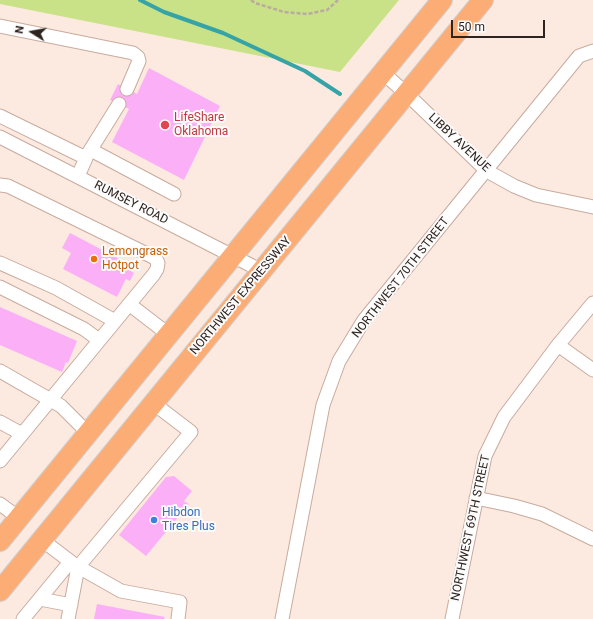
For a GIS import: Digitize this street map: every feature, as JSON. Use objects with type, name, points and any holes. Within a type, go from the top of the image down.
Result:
[{"type":"highway","points":[[0,541],[442,0]]},
{"type":"highway","name":"NORTHWEST EXPRESSWAY","points":[[0,592],[483,0]]},
{"type":"highway","points":[[19,518],[42,540]]},
{"type":"street","points":[[0,26],[133,53],[138,57],[139,61],[127,89]]},
{"type":"street","name":"NORTHWEST 70TH STREET","points":[[282,619],[323,405],[339,361],[364,320],[487,171],[579,56],[592,52]]},
{"type":"street","name":"LIBBY AVENUE","points":[[383,73],[487,171],[514,186],[536,195],[593,207]]},
{"type":"street","points":[[78,176],[88,154],[119,104]]},
{"type":"street","points":[[0,116],[33,132],[88,154],[174,194]]},
{"type":"street","points":[[23,148],[33,132]]},
{"type":"street","name":"RUMSEY ROAD","points":[[0,136],[262,271]]},
{"type":"street","points":[[0,186],[8,186],[156,259],[158,263],[157,268],[129,304],[0,461]]},
{"type":"street","points":[[0,262],[56,288],[115,321]]},
{"type":"street","points":[[0,287],[84,330],[99,340]]},
{"type":"street","name":"NORTHWEST 69TH STREET","points":[[452,619],[485,456],[504,417],[558,345],[593,303]]},
{"type":"street","points":[[129,304],[168,334]]},
{"type":"street","points":[[558,345],[593,370]]},
{"type":"street","points":[[0,371],[61,406],[88,433]]},
{"type":"street","points":[[23,619],[191,432],[153,403]]},
{"type":"street","points":[[0,422],[22,434]]},
{"type":"street","points":[[476,498],[542,514],[593,539]]},
{"type":"street","points":[[0,504],[19,518]]},
{"type":"street","points":[[42,540],[74,564],[120,591],[180,602],[178,619]]},
{"type":"street","points":[[68,619],[71,605],[74,564]]},
{"type":"street","points":[[40,599],[71,605]]},
{"type":"path","points":[[251,0],[255,3],[284,12],[307,14],[327,10],[338,0]]},
{"type":"green space","points":[[0,0],[399,0],[340,72],[0,4]]},
{"type":"building","name":"LifeShare Oklahoma","points":[[149,68],[220,106],[184,180],[112,142],[129,109],[110,100],[118,84],[137,94]]},
{"type":"building","name":"Lemongrass Hotpot","points":[[70,233],[133,266],[131,271],[134,273],[130,281],[126,279],[117,297],[63,269],[71,253],[62,248]]},
{"type":"building","points":[[0,307],[77,341],[68,363],[66,362],[62,372],[0,345]]},
{"type":"building","name":"Hibdon Tires Plus","points":[[174,476],[192,491],[184,501],[189,504],[146,556],[119,535],[166,477]]},
{"type":"building","points":[[97,604],[165,617],[164,619],[94,619]]},
{"type":"waterway","points":[[140,0],[164,12],[223,33],[305,71],[340,94]]},
{"type":"place","name":"LifeShare Oklahoma","points":[[165,125]]},
{"type":"place","name":"Lemongrass Hotpot","points":[[94,259]]},
{"type":"place","name":"Hibdon Tires Plus","points":[[154,520]]}]
